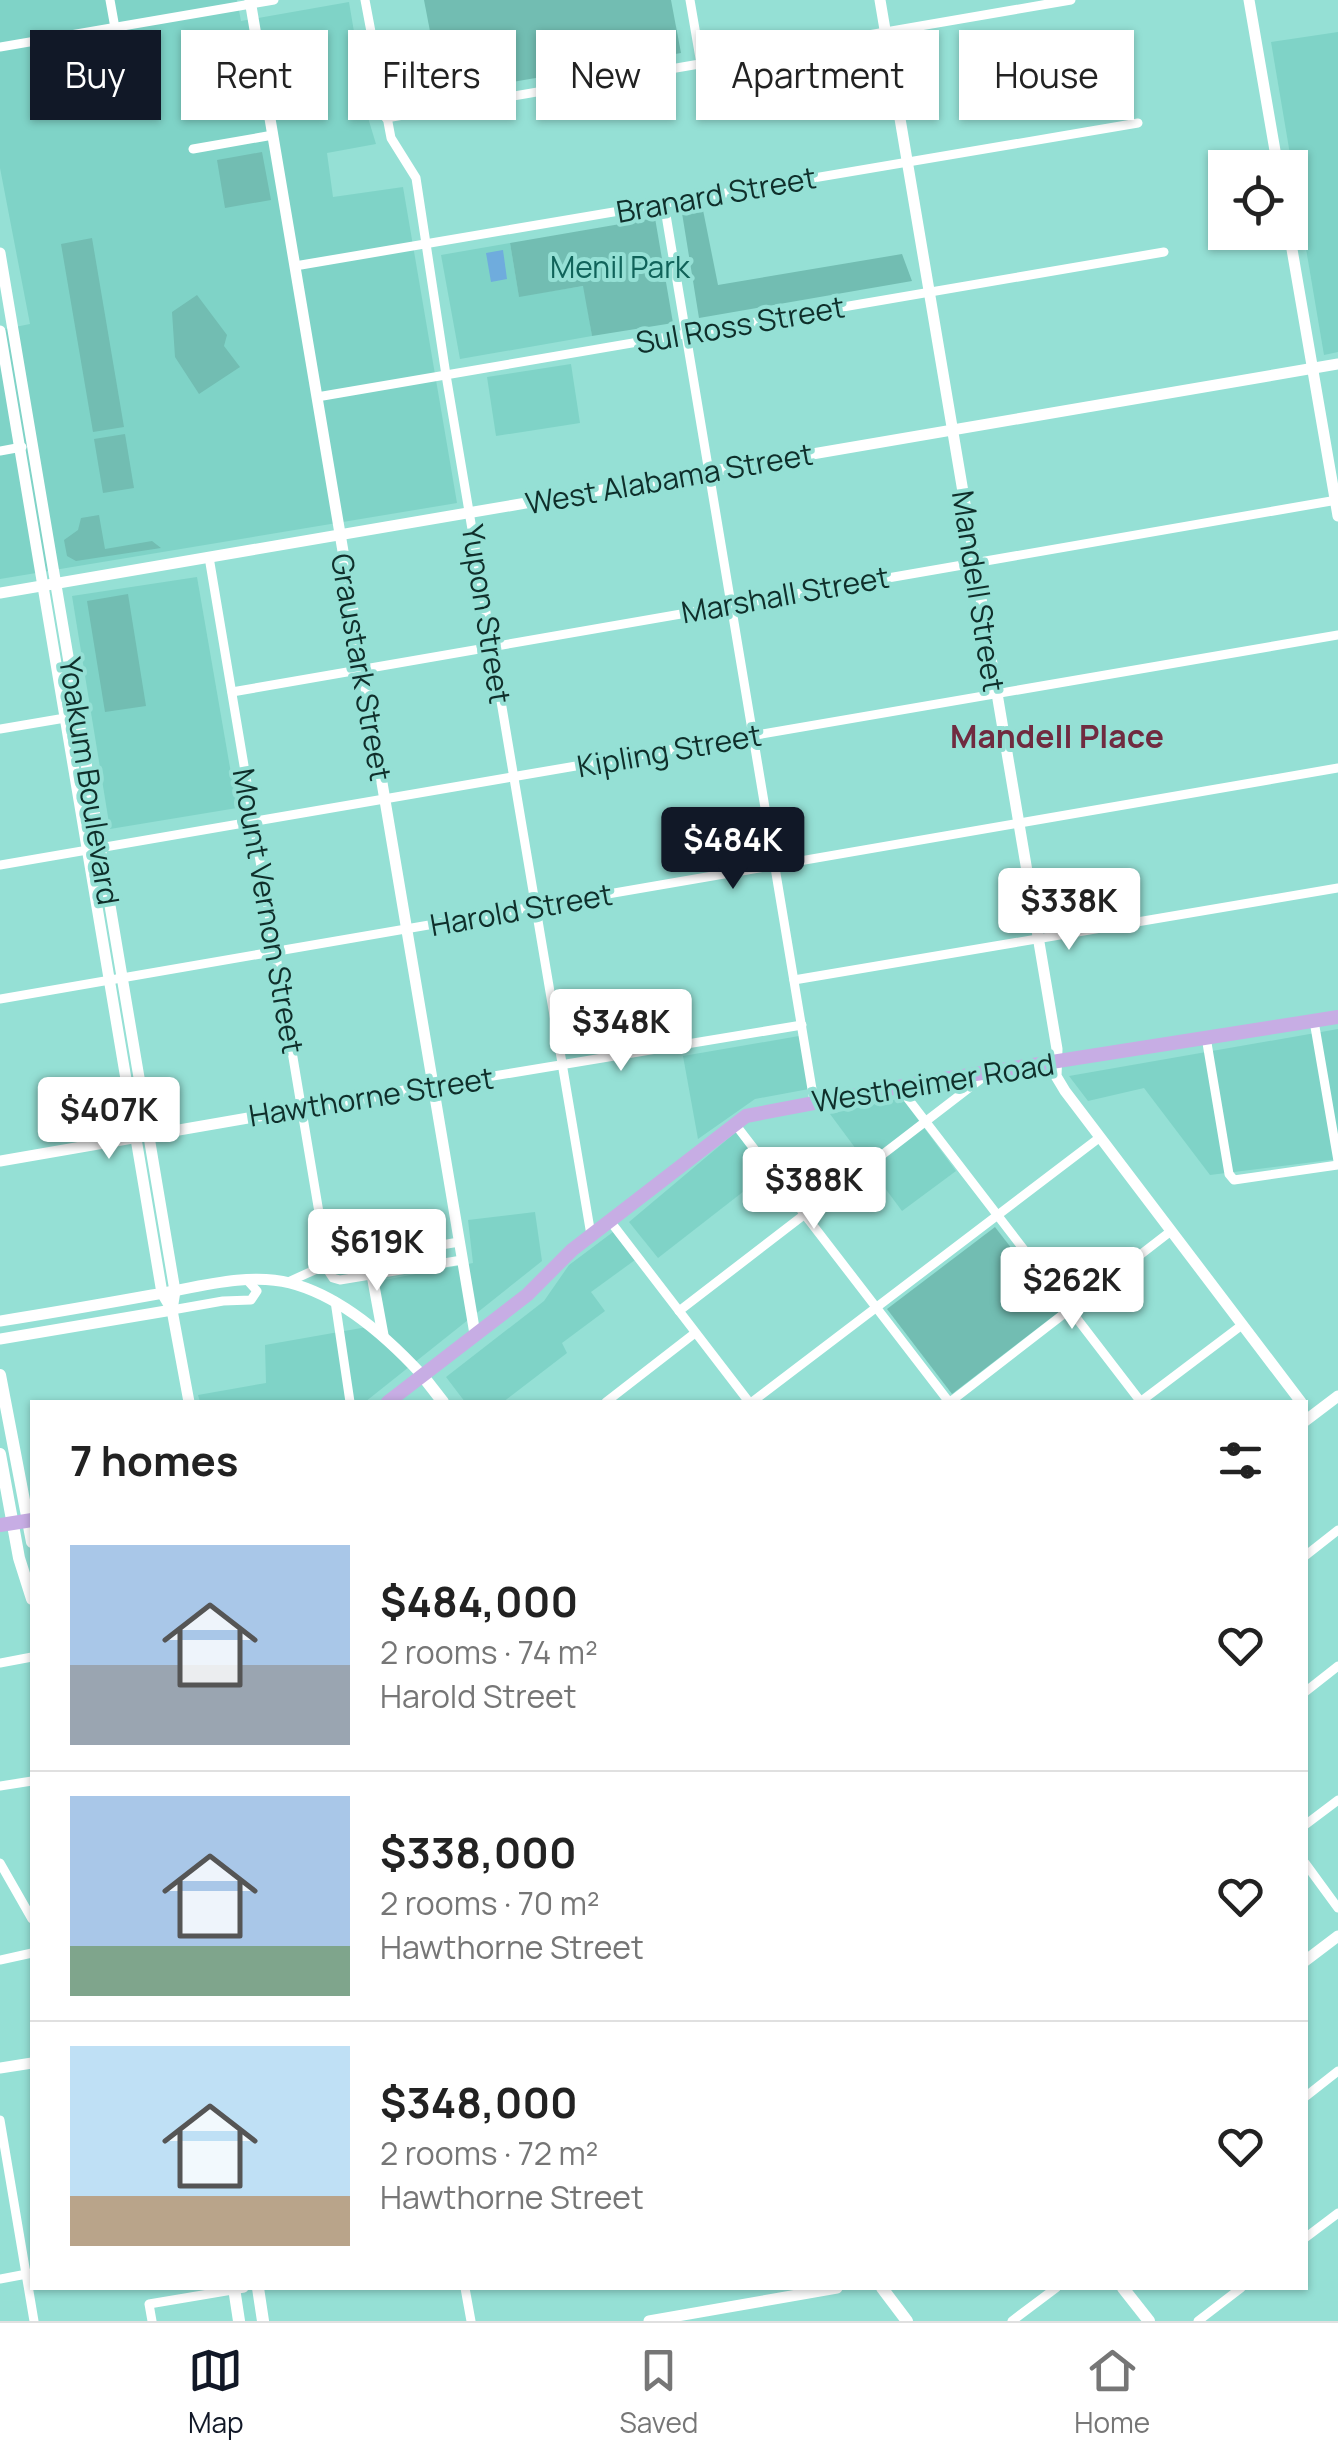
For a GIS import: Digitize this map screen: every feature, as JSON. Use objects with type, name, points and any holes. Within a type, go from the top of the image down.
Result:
[{"type":"main road","name":"Westheimer Road","points":[[390,1400],[526,1295],[591,1235],[735,1124],[760,1111],[1338,1017]]},
{"type":"main road","points":[[422,1374],[442,1400]]},
{"type":"main road","points":[[0,1375],[19,1558],[30,1593]]},
{"type":"main road","points":[[0,1454],[18,1522]]},
{"type":"main road","points":[[237,2290],[239,2321]]},
{"type":"main road","points":[[258,2290],[263,2321]]},
{"type":"main road","points":[[884,2290],[907,2321]]},
{"type":"main road","points":[[1125,2290],[1149,2321]]},
{"type":"street","points":[[110,0],[115,28]]},
{"type":"street","points":[[0,47],[274,0]]},
{"type":"street","name":"Yupon Street","points":[[364,0],[370,30]]},
{"type":"street","points":[[690,0],[696,35]]},
{"type":"street","name":"Mandell Street","points":[[880,0],[886,30]]},
{"type":"street","points":[[898,30],[1071,0]]},
{"type":"street","points":[[1249,0],[1275,150]]},
{"type":"street","name":"Graustark Street","points":[[250,2],[475,1334]]},
{"type":"street","points":[[516,96],[696,65]]},
{"type":"street","name":"Yupon Street","points":[[386,120],[391,138],[416,178],[591,1235]]},
{"type":"street","name":"Mandell Street","points":[[901,120],[1038,939],[1056,1076],[1297,1400]]},
{"type":"street","name":"Branard Street","points":[[295,266],[1138,123]]},
{"type":"street","points":[[193,149],[272,135]]},
{"type":"street","points":[[664,203],[814,1102]]},
{"type":"street","points":[[1292,250],[1338,516]]},
{"type":"street","name":"Sul Ross Street","points":[[317,397],[1164,252]]},
{"type":"street","name":"Yoakum Boulevard","points":[[0,253],[5,316],[57,583],[87,850],[150,1134],[176,1291],[172,1310],[188,1400]]},
{"type":"street","name":"Yoakum Boulevard","points":[[0,331],[42,586],[101,848],[136,1136],[162,1294],[172,1310]]},
{"type":"street","name":"West Alabama Street","points":[[0,593],[1338,364]]},
{"type":"street","points":[[0,451],[33,445]]},
{"type":"street","name":"Marshall Street","points":[[232,692],[1337,500]]},
{"type":"street","name":"Mount Vernon Street","points":[[209,557],[328,1264]]},
{"type":"street","name":"Kipling Street","points":[[0,865],[1338,635]]},
{"type":"street","points":[[0,729],[72,717]]},
{"type":"street","name":"Harold Street","points":[[0,999],[1338,768]]},
{"type":"street","points":[[794,980],[1338,888]]},
{"type":"street","points":[[1206,1038],[1229,1174],[1240,1181],[1338,1163],[1314,1021]]},
{"type":"street","name":"Hawthorne Street","points":[[0,1161],[802,1024]]},
{"type":"street","points":[[679,1311],[990,1072]]},
{"type":"street","points":[[899,1087],[1138,1400]]},
{"type":"street","points":[[735,1124],[947,1400]]},
{"type":"street","points":[[753,1400],[1099,1138]]},
{"type":"street","points":[[610,1221],[748,1400]]},
{"type":"street","points":[[952,1400],[1171,1231]]},
{"type":"street","points":[[288,1282],[328,1264],[460,1242]]},
{"type":"street","points":[[328,1264],[333,1278],[462,1260]]},
{"type":"street","points":[[372,1275],[385,1340]]},
{"type":"street","points":[[0,1339],[224,1301],[252,1300],[257,1290],[248,1281]]},
{"type":"street","points":[[0,1321],[248,1281],[288,1282],[335,1302],[422,1374]]},
{"type":"street","points":[[335,1302],[350,1400]]},
{"type":"street","points":[[1143,1400],[1242,1324]]},
{"type":"street","points":[[609,1400],[696,1333]]},
{"type":"street","points":[[1308,1411],[1338,1396]]},
{"type":"street","points":[[1308,1554],[1338,1530]]},
{"type":"street","points":[[0,1663],[30,1656]]},
{"type":"street","points":[[1308,1690],[1338,1666]]},
{"type":"street","points":[[0,1786],[30,1781]]},
{"type":"street","points":[[1308,1823],[1338,1800]]},
{"type":"street","points":[[0,1863],[30,1916]]},
{"type":"street","points":[[1308,1867],[1338,1908]]},
{"type":"street","points":[[1308,1959],[1338,1936]]},
{"type":"street","points":[[0,1960],[30,1953]]},
{"type":"street","points":[[0,2068],[30,2063]]},
{"type":"street","points":[[1308,2095],[1338,2071]]},
{"type":"street","points":[[0,2120],[4,2174],[29,2273],[0,2279]]},
{"type":"street","points":[[1308,2236],[1338,2213]]},
{"type":"street","points":[[31,2290],[34,2321]]},
{"type":"street","points":[[152,2321],[149,2304],[226,2290]]},
{"type":"street","points":[[466,2290],[471,2321]]},
{"type":"street","points":[[649,2321],[826,2290]]},
{"type":"street","points":[[1012,2321],[1053,2290]]},
{"type":"street","points":[[1198,2321],[1238,2290]]},
{"type":"shaded area","points":[[0,0],[237,0],[241,21],[349,2],[354,30],[348,30],[348,120],[369,120],[376,144],[327,153],[333,197],[403,187],[457,503],[0,579],[0,330],[30,324],[0,168]]},
{"type":"shaded area","points":[[1338,32],[1338,352],[1324,355],[1306,250],[1308,150],[1289,150],[1271,42]]},
{"type":"shaded area","points":[[510,243],[519,296],[584,286],[592,336],[460,359],[441,255]]},
{"type":"shaded area","points":[[571,364],[580,423],[496,436],[487,377]]},
{"type":"shaded area","points":[[197,577],[237,808],[110,829],[72,596]]},
{"type":"shaded area","points":[[1338,1029],[1338,1159],[1210,1175],[1144,1088],[1088,1101],[1069,1076]]},
{"type":"shaded area","points":[[799,1036],[809,1089],[755,1099],[698,1139],[683,1056]]},
{"type":"shaded area","points":[[902,1098],[956,1171],[902,1211],[830,1114]]},
{"type":"shaded area","points":[[736,1132],[766,1174],[658,1258],[629,1222]]},
{"type":"shaded area","points":[[535,1212],[542,1261],[368,1400],[199,1400],[198,1395],[266,1383],[265,1345],[384,1324],[379,1281],[473,1263],[468,1220]]},
{"type":"shaded area","points":[[613,1232],[635,1260],[591,1292],[605,1311],[562,1343],[567,1353],[506,1400],[463,1400],[446,1377],[544,1301],[569,1265]]},
{"type":"green space","points":[[424,0],[671,0],[681,53],[676,54],[676,30],[536,30],[536,78],[516,81],[516,30],[430,30]]},
{"type":"green space","points":[[262,152],[271,200],[225,208],[217,160]]},
{"type":"green space","points":[[703,210],[718,285],[902,254],[912,281],[699,318],[682,213]]},
{"type":"green space","name":"Menil Park","points":[[655,218],[673,323],[592,336],[583,286],[519,297],[510,243]]},
{"type":"green space","points":[[92,238],[124,427],[93,432],[61,244]]},
{"type":"green space","points":[[197,295],[227,335],[224,346],[240,367],[199,394],[175,357],[172,312]]},
{"type":"green space","points":[[125,434],[134,488],[103,493],[94,439]]},
{"type":"green space","points":[[99,515],[105,549],[152,541],[161,548],[76,561],[67,556],[64,540],[78,530],[81,518]]},
{"type":"green space","points":[[128,594],[146,706],[105,712],[87,601]]},
{"type":"green space","points":[[995,1227],[1060,1311],[952,1394],[887,1309]]},
{"type":"water","points":[[503,250],[507,279],[491,282],[486,253]]},
{"type":"district","name":"Mandell Place","points":[[1057,736]]}]
